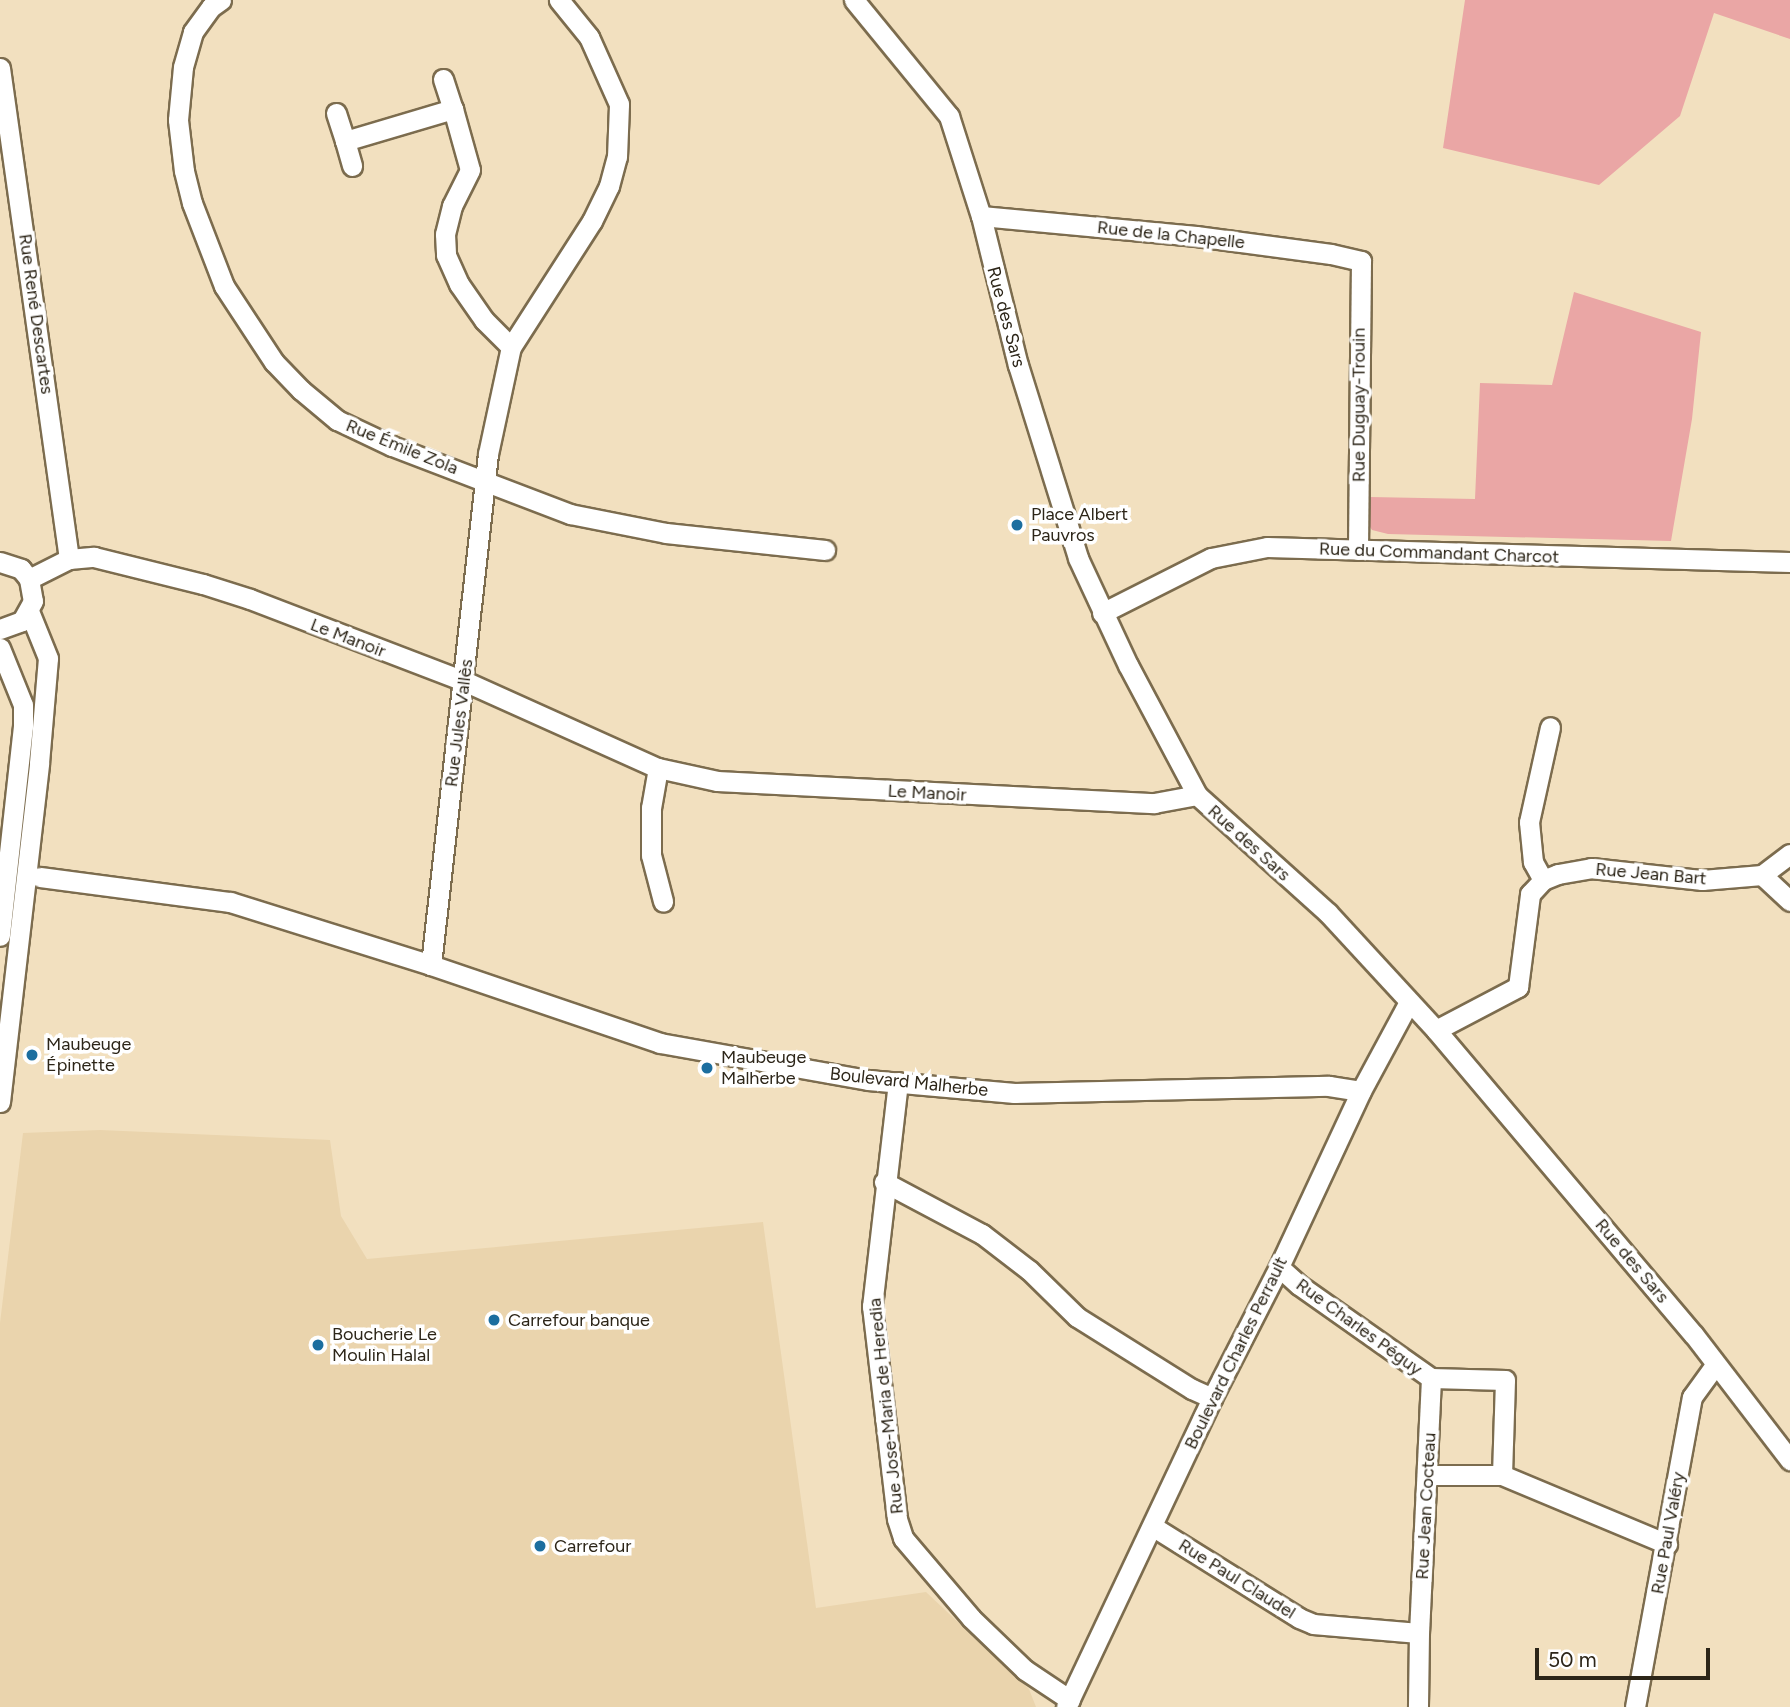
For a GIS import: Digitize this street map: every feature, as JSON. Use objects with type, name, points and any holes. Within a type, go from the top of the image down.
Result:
[{"type":"street","name":"Rue Émile Zola","points":[[221,0],[211,7],[193,32],[183,67],[178,120],[184,171],[192,203],[224,286],[274,362],[337,420],[392,446],[570,514],[613,525],[825,550]]},
{"type":"street","points":[[485,481],[511,347],[592,221],[609,186],[617,157],[619,104],[589,37],[559,0]]},
{"type":"street","name":"Rue des Sars","points":[[854,0],[949,116],[981,216],[1018,365],[1078,558],[1102,612],[1197,795],[1328,913],[1436,1030],[1694,1335],[1790,1460]]},
{"type":"street","name":"Rue René Descartes","points":[[0,68],[7,153],[69,559]]},
{"type":"street","points":[[443,79],[470,170],[452,206],[445,234],[446,255],[459,284],[478,311],[511,347]]},
{"type":"street","points":[[345,141],[453,109]]},
{"type":"street","points":[[336,113],[352,166]]},
{"type":"street","name":"Rue de la Chapelle","points":[[981,216],[1196,236],[1331,254],[1361,261]]},
{"type":"street","name":"Rue Duguay-Trouin","points":[[1358,550],[1361,261]]},
{"type":"street","name":"Rue Jules Vallès","points":[[431,965],[485,481]]},
{"type":"street","name":"Rue du Commandant Charcot","points":[[1102,612],[1211,558],[1267,547],[1790,562]]},
{"type":"street","name":"Le Manoir","points":[[29,579],[69,559],[94,557],[215,588],[464,681],[658,768],[717,781],[1154,803],[1197,795]]},
{"type":"street","points":[[0,562],[21,569],[33,589],[29,611],[22,621],[0,629]]},
{"type":"street","points":[[0,1102],[31,838],[48,658],[29,611]]},
{"type":"street","points":[[0,648],[23,705],[0,936]]},
{"type":"street","points":[[1436,1030],[1518,987],[1530,894],[1543,880],[1533,862],[1529,822],[1550,727]]},
{"type":"street","points":[[658,768],[651,808],[651,855],[663,901]]},
{"type":"street","points":[[1790,854],[1762,875],[1790,901]]},
{"type":"street","name":"Rue Jean Bart","points":[[1543,880],[1558,874],[1591,868],[1702,880],[1762,875]]},
{"type":"street","name":"Boulevard Malherbe","points":[[40,877],[230,902],[431,965],[660,1043],[898,1082],[1014,1093],[1329,1087],[1361,1091]]},
{"type":"street","name":"Boulevard Charles Perrault","points":[[1068,1703],[1361,1091],[1409,1002]]},
{"type":"street","name":"Rue Jose-Maria de Heredia","points":[[898,1082],[884,1182],[872,1306],[897,1519],[903,1538],[980,1626],[1025,1670],[1068,1703]]},
{"type":"street","points":[[884,1182],[982,1234],[1028,1270],[1077,1317],[1212,1398]]},
{"type":"street","name":"Rue Charles Péguy","points":[[1279,1267],[1299,1285],[1431,1378],[1505,1381],[1502,1475]]},
{"type":"street","name":"Rue Paul Valéry","points":[[1635,1707],[1692,1397],[1715,1365]]},
{"type":"street","name":"Rue Jean Cocteau","points":[[1419,1633],[1429,1475],[1431,1378]]},
{"type":"street","points":[[1429,1475],[1502,1475],[1667,1544]]},
{"type":"street","name":"Rue Paul Claudel","points":[[1152,1526],[1306,1621],[1419,1633]]},
{"type":"street","points":[[1418,1707],[1419,1633]]},
{"type":"shaded area","points":[[1465,0],[1790,0],[1790,39],[1714,13],[1680,116],[1599,185],[1443,148]]},
{"type":"shaded area","points":[[1574,292],[1701,332],[1692,419],[1671,541],[1388,534],[1372,530],[1368,524],[1370,497],[1475,499],[1480,383],[1552,385]]},
{"type":"shaded area","points":[[100,1130],[330,1140],[341,1216],[367,1259],[763,1222],[816,1608],[926,1592],[1029,1689],[1036,1707],[0,1707],[0,1323],[23,1133]]},
{"type":"place","name":"Place Albert Pauvros","points":[[1017,525]]},
{"type":"place","name":"Maubeuge Épinette","points":[[32,1055]]},
{"type":"place","name":"Maubeuge Malherbe","points":[[707,1068]]},
{"type":"place","name":"Carrefour banque","points":[[494,1320]]},
{"type":"place","name":"Boucherie Le Moulin Halal","points":[[318,1345]]},
{"type":"place","name":"Carrefour","points":[[540,1546]]}]
